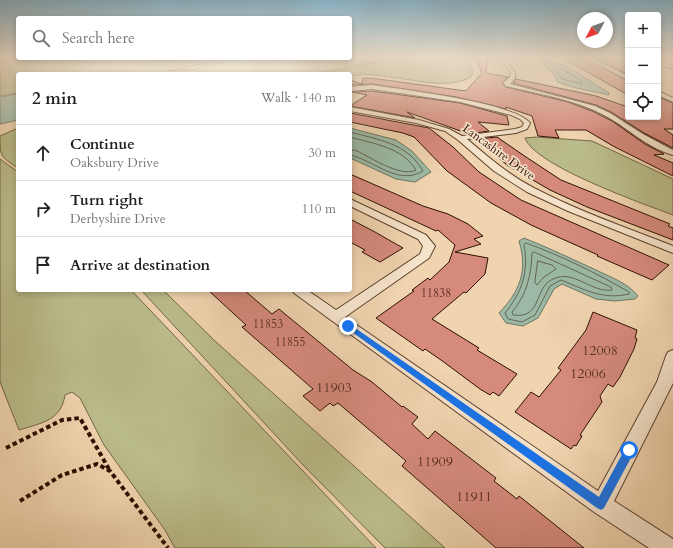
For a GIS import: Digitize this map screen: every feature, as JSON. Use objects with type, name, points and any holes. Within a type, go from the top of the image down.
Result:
[{"type":"street","points":[[507,83],[508,85],[593,107],[608,114],[647,140],[673,153]]},
{"type":"street","points":[[352,89],[372,87],[460,100],[513,114],[522,118],[527,123],[525,128],[516,131],[461,138]]},
{"type":"street","points":[[661,94],[673,100]]},
{"type":"street","name":"Lancashire Drive","points":[[352,109],[417,121],[447,130],[461,138],[497,169],[530,190],[571,209],[673,250]]},
{"type":"street","points":[[335,316],[425,256],[429,246],[422,238],[352,203]]},
{"type":"street","points":[[301,292],[601,504],[668,548]]},
{"type":"street","points":[[601,504],[665,383],[673,356]]},
{"type":"path","points":[[6,448],[62,420],[80,418],[110,471],[168,548]]},
{"type":"path","points":[[20,501],[62,475],[97,464],[110,471]]},
{"type":"green space","points":[[0,83],[16,83],[16,93],[0,96]]},
{"type":"green space","points":[[16,129],[16,167],[2,155],[0,148],[0,136]]},
{"type":"green space","points":[[536,137],[592,141],[673,179],[673,215],[616,193],[569,172],[533,149],[525,138]]},
{"type":"green space","points":[[0,159],[16,171],[16,292],[133,292],[376,548],[175,548],[165,530],[104,445],[80,398],[72,392],[65,395],[63,404],[49,420],[19,430],[0,382]]},
{"type":"green space","points":[[143,292],[165,292],[215,341],[445,548],[385,548],[304,466]]},
{"type":"water","points":[[559,83],[593,83],[609,93],[609,95]]},
{"type":"water","points":[[16,94],[16,120],[0,124],[0,97]]},
{"type":"water","points":[[352,129],[396,140],[412,151],[431,172],[415,182],[396,179],[352,159]]},
{"type":"water","points":[[524,238],[618,281],[629,287],[638,296],[635,299],[615,301],[596,299],[562,284],[554,289],[538,318],[523,326],[506,323],[499,313],[512,297],[520,280],[523,262],[519,241]]},
{"type":"building","points":[[352,83],[362,84],[362,83],[404,83],[466,91],[473,83],[502,83],[506,87],[568,102],[592,111],[612,121],[645,144],[664,154],[654,155],[673,163],[673,176],[613,146],[586,130],[555,130],[559,138],[538,136],[532,116],[506,107],[506,109],[456,97],[372,84],[352,85]]},
{"type":"building","points":[[513,83],[533,83],[596,96],[625,106],[625,120],[661,120],[661,98],[673,103],[673,129],[664,129],[673,135],[673,148],[644,133],[611,112],[596,105]]},
{"type":"building","points":[[606,83],[625,83],[625,93]]},
{"type":"building","points":[[372,91],[460,103],[507,116],[509,125],[478,122],[489,131],[469,134],[407,112],[415,118],[352,106],[352,105],[367,95],[352,92]]},
{"type":"building","points":[[352,113],[429,128],[453,147],[479,172],[521,200],[669,265],[652,280],[531,225],[491,203],[447,171],[414,137],[403,133],[352,122]]},
{"type":"building","points":[[497,137],[561,180],[670,224],[668,226],[673,228],[673,240],[587,207],[550,190],[507,165],[476,139]]},
{"type":"building","points":[[352,175],[423,206],[448,214],[468,224],[483,236],[474,239],[481,244],[455,252],[488,258],[485,274],[466,293],[464,292],[432,319],[479,348],[477,350],[517,374],[499,396],[493,392],[490,395],[480,389],[425,349],[423,351],[376,318],[414,291],[412,290],[428,278],[430,280],[449,262],[455,245],[438,230],[436,231],[352,192]]},
{"type":"building","points":[[352,220],[403,248],[380,262],[362,252],[365,250],[352,243]]},
{"type":"building","points":[[210,292],[246,292],[272,314],[279,309],[353,370],[372,382],[402,407],[403,406],[418,417],[412,424],[428,439],[435,431],[496,478],[494,481],[517,499],[519,496],[584,548],[496,548],[402,466],[406,461],[338,403],[333,406],[330,403],[320,411],[303,396],[313,389],[242,327],[246,325]]},
{"type":"building","points":[[593,312],[637,330],[635,338],[637,339],[634,349],[620,377],[613,387],[608,384],[600,396],[602,402],[580,435],[582,436],[576,446],[574,445],[571,449],[515,412],[531,392],[539,397],[561,370],[558,368],[586,330]]},
{"type":"route","points":[[348,326],[601,504],[629,450]]}]
